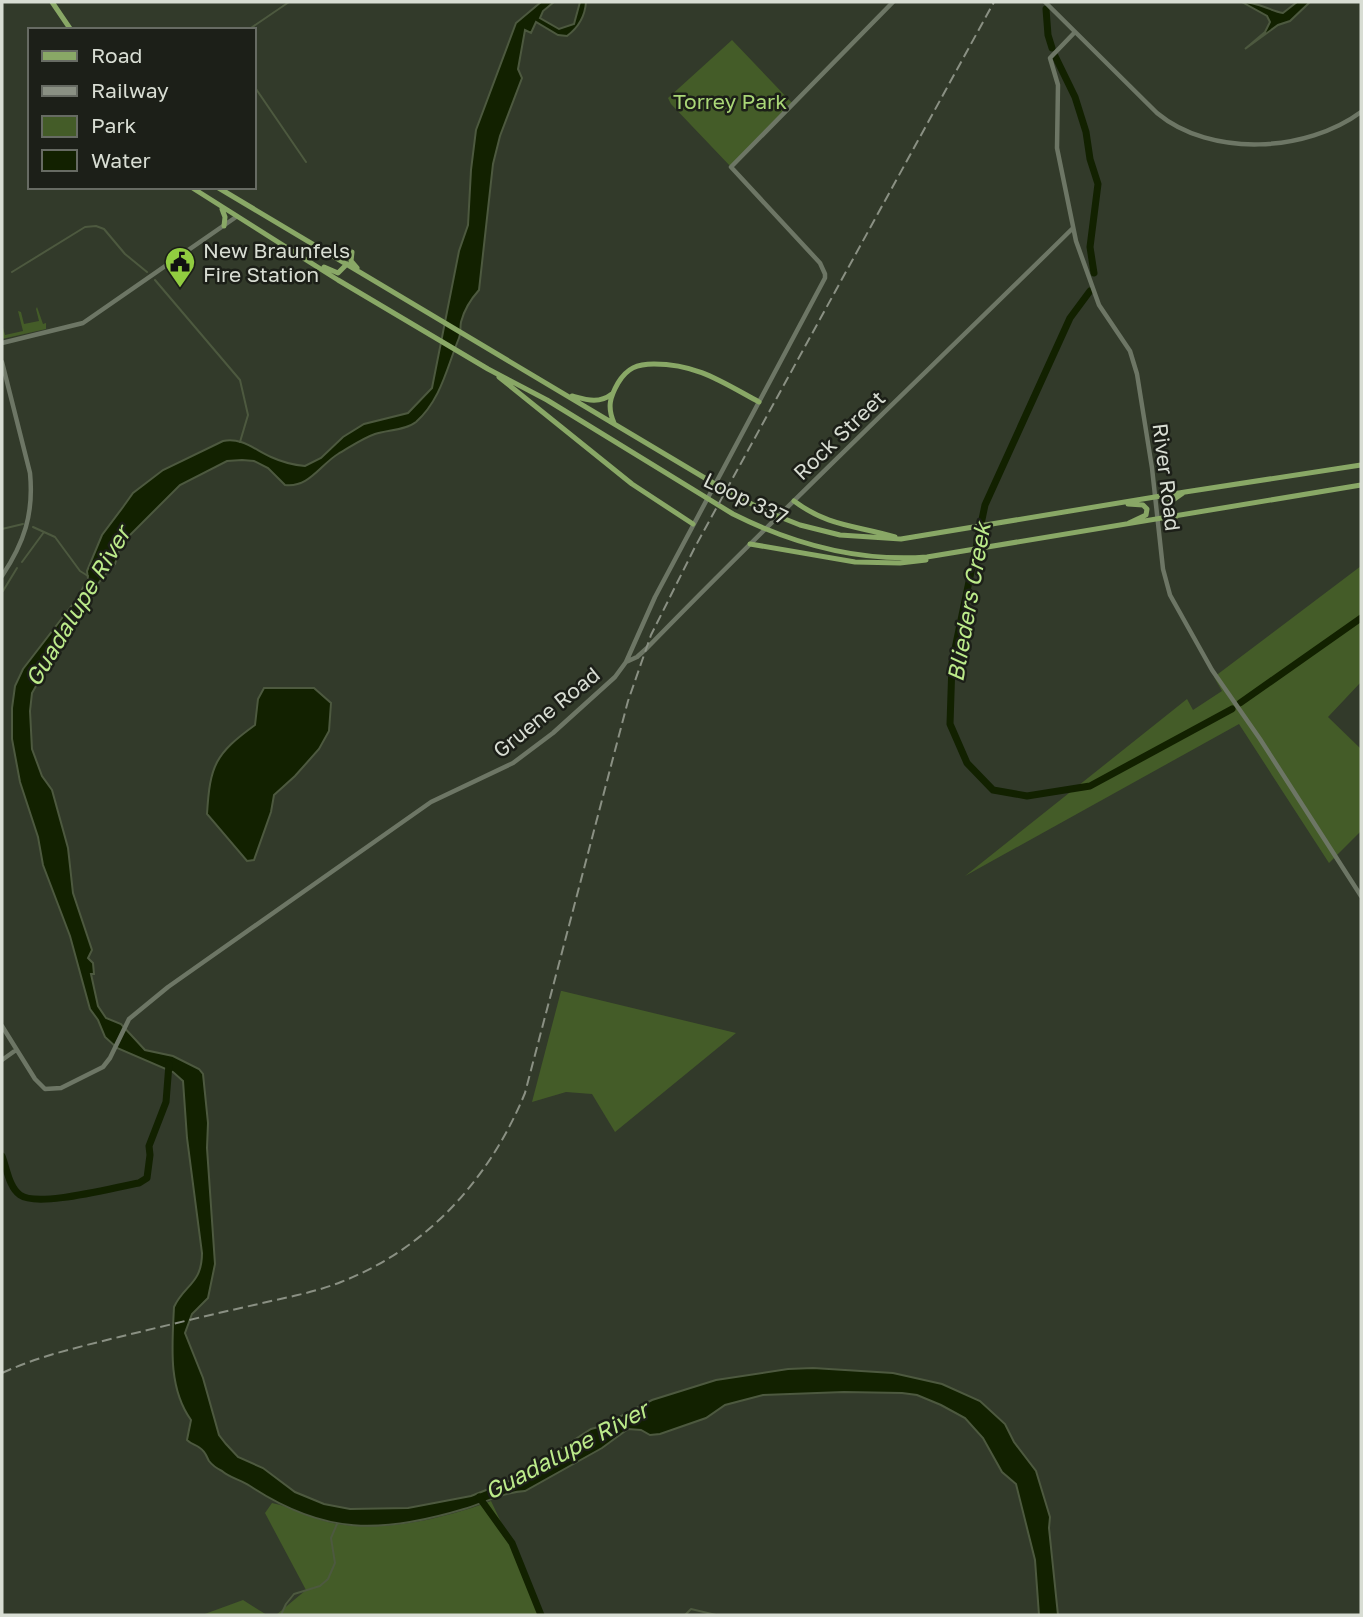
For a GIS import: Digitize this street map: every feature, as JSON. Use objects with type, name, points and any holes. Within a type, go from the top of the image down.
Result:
[{"type":"main road","points":[[52,2],[70,28]]},
{"type":"main road","name":"Loop 337","points":[[194,189],[222,209],[463,354],[547,400],[745,520],[830,550],[886,558],[954,554],[1361,485]]},
{"type":"main road","name":"Loop 337","points":[[221,189],[735,495],[790,522],[840,535],[915,538],[1361,465]]},
{"type":"main road","points":[[222,209],[224,226]]},
{"type":"main road","points":[[338,259],[352,252],[353,265],[382,283],[384,287]]},
{"type":"main road","points":[[297,254],[304,255],[335,273],[343,271],[347,264]]},
{"type":"main road","points":[[614,424],[609,411],[612,394],[622,376],[635,366],[670,364],[705,373],[759,402]]},
{"type":"main road","points":[[488,369],[632,484],[693,524]]},
{"type":"main road","points":[[565,394],[596,401],[612,394]]},
{"type":"main road","points":[[1183,516],[1168,513],[1166,508],[1170,501],[1185,492]]},
{"type":"main road","points":[[794,501],[831,522],[901,539]]},
{"type":"main road","points":[[1111,504],[1143,505],[1147,509],[1143,517],[1120,527]]},
{"type":"main road","points":[[750,544],[855,562],[921,561],[954,554]]},
{"type":"street","name":"Gruene Road","points":[[2,1026],[38,1082],[48,1090],[61,1088],[96,1072],[110,1058],[132,1015],[168,987],[389,830],[445,795],[513,763],[559,727],[615,677],[626,662],[655,597],[693,524],[823,284],[825,274],[820,263],[731,167],[893,2]]},
{"type":"street","points":[[1045,2],[1157,113],[1176,127],[1201,137],[1240,144],[1311,137],[1334,129],[1361,112]]},
{"type":"street","name":"River Road","points":[[1075,32],[1052,55],[1050,61],[1058,85],[1058,148],[1073,228],[1099,305],[1126,345],[1135,365],[1165,578],[1177,610],[1212,670],[1260,739],[1361,897]]},
{"type":"street","points":[[2,343],[83,323],[236,217]]},
{"type":"street","name":"Rock Street","points":[[626,662],[637,657],[1073,228]]},
{"type":"street","points":[[2,362],[30,473],[32,491],[26,531],[2,576]]},
{"type":"street","points":[[2,1060],[16,1050]]},
{"type":"green space","name":"Torrey Park","points":[[732,40],[793,104],[731,167],[668,98]]},
{"type":"green space","points":[[37,307],[43,324],[46,323],[46,329],[2,339],[2,324],[5,335],[23,331],[18,311],[21,312],[24,324],[39,321]]},
{"type":"green space","points":[[1361,566],[1361,682],[1328,717],[1361,749],[1361,831],[1329,863],[1239,724],[965,876],[1187,699],[1193,710],[1222,691],[1214,677]]},
{"type":"green space","points":[[561,991],[736,1033],[615,1132],[592,1094],[566,1092],[532,1102]]},
{"type":"green space","points":[[491,1501],[509,1539],[538,1615],[276,1615],[306,1590],[265,1513],[272,1503],[328,1522],[368,1526],[432,1519]]},
{"type":"green space","points":[[243,1600],[267,1615],[202,1615]]},
{"type":"water","name":"Guadalupe River","points":[[541,2],[554,2],[543,11],[540,18],[559,29],[574,24],[580,2],[586,2],[581,21],[567,36],[558,35],[536,22],[531,33],[525,30],[518,69],[522,78],[500,136],[493,164],[479,290],[464,313],[460,336],[432,404],[412,425],[375,434],[356,443],[301,483],[285,485],[268,468],[254,461],[242,460],[227,461],[180,485],[121,544],[115,564],[102,578],[75,618],[32,693],[32,749],[42,776],[52,790],[68,848],[73,893],[92,950],[88,958],[93,963],[94,974],[91,974],[98,1006],[106,1018],[121,1024],[145,1050],[173,1056],[199,1069],[203,1074],[215,1264],[208,1298],[192,1314],[185,1333],[203,1378],[219,1435],[238,1457],[263,1468],[295,1492],[324,1504],[350,1509],[408,1508],[471,1496],[514,1479],[591,1429],[652,1400],[716,1380],[813,1368],[893,1373],[942,1384],[980,1401],[1005,1424],[1014,1442],[1036,1471],[1050,1517],[1058,1615],[1039,1615],[1035,1560],[1016,1484],[1002,1472],[983,1438],[965,1418],[917,1395],[844,1392],[763,1395],[725,1405],[706,1418],[660,1434],[650,1435],[641,1430],[628,1429],[602,1448],[525,1491],[434,1517],[379,1526],[328,1521],[303,1514],[215,1467],[202,1450],[187,1440],[191,1420],[178,1394],[173,1366],[174,1307],[196,1278],[202,1253],[187,1138],[183,1081],[173,1072],[117,1048],[105,1037],[90,1009],[70,936],[43,865],[38,837],[20,782],[12,739],[15,686],[23,669],[76,600],[88,579],[87,571],[102,535],[133,493],[163,470],[230,440],[242,442],[279,460],[305,466],[321,458],[343,437],[364,424],[408,413],[432,388],[459,251],[468,225],[476,130],[516,23]]},
{"type":"water","points":[[1242,2],[1283,13],[1297,2],[1310,2],[1290,21],[1278,25],[1245,49],[1265,32],[1270,22],[1267,16]]},
{"type":"water","points":[[264,688],[314,688],[331,703],[329,731],[319,749],[274,795],[271,812],[254,860],[247,861],[207,814],[208,797],[217,762],[231,744],[255,725],[258,699]]},
{"type":"waterway","points":[[251,28],[289,2]]},
{"type":"waterway","name":"Blieders Creek","points":[[1046,9],[1052,48]]},
{"type":"waterway","name":"Blieders Creek","points":[[1055,56],[1075,97],[1098,184],[1090,247],[1094,273]]},
{"type":"waterway","points":[[256,89],[306,162]]},
{"type":"waterway","points":[[12,272],[85,227],[96,226],[104,229],[125,254],[147,272]]},
{"type":"waterway","points":[[155,280],[240,380],[248,415],[240,442]]},
{"type":"waterway","name":"Blieders Creek","points":[[1090,291],[1070,318],[985,505],[952,663],[950,724],[967,763],[993,790],[1027,796],[1090,786],[1232,709]]},
{"type":"waterway","points":[[2,529],[23,524]]},
{"type":"waterway","name":"Guadalupe River","points":[[33,527],[55,537],[80,571],[88,576]]},
{"type":"waterway","points":[[22,562],[44,532]]},
{"type":"waterway","points":[[3,591],[17,568]]},
{"type":"waterway","name":"Blieders Creek","points":[[1240,703],[1361,618]]},
{"type":"waterway","points":[[2,1156],[13,1187],[20,1195],[29,1198],[59,1198],[139,1183],[147,1178],[149,1146],[166,1102],[169,1064]]},
{"type":"waterway","name":"Guadalupe River","points":[[479,1497],[512,1543],[541,1615]]},
{"type":"waterway","points":[[281,1615],[294,1594],[320,1586],[328,1579],[335,1563],[331,1538],[337,1524]]},
{"type":"waterway","points":[[685,1615],[691,1609],[716,1615]]},
{"type":"railway","points":[[2,1373],[74,1348],[298,1295],[341,1282],[372,1268],[428,1230],[452,1207],[494,1154],[525,1093],[628,701],[651,635],[695,547],[994,2]]},
{"type":"place","name":"New Braunfels Fire Station","points":[[180,289]]}]
